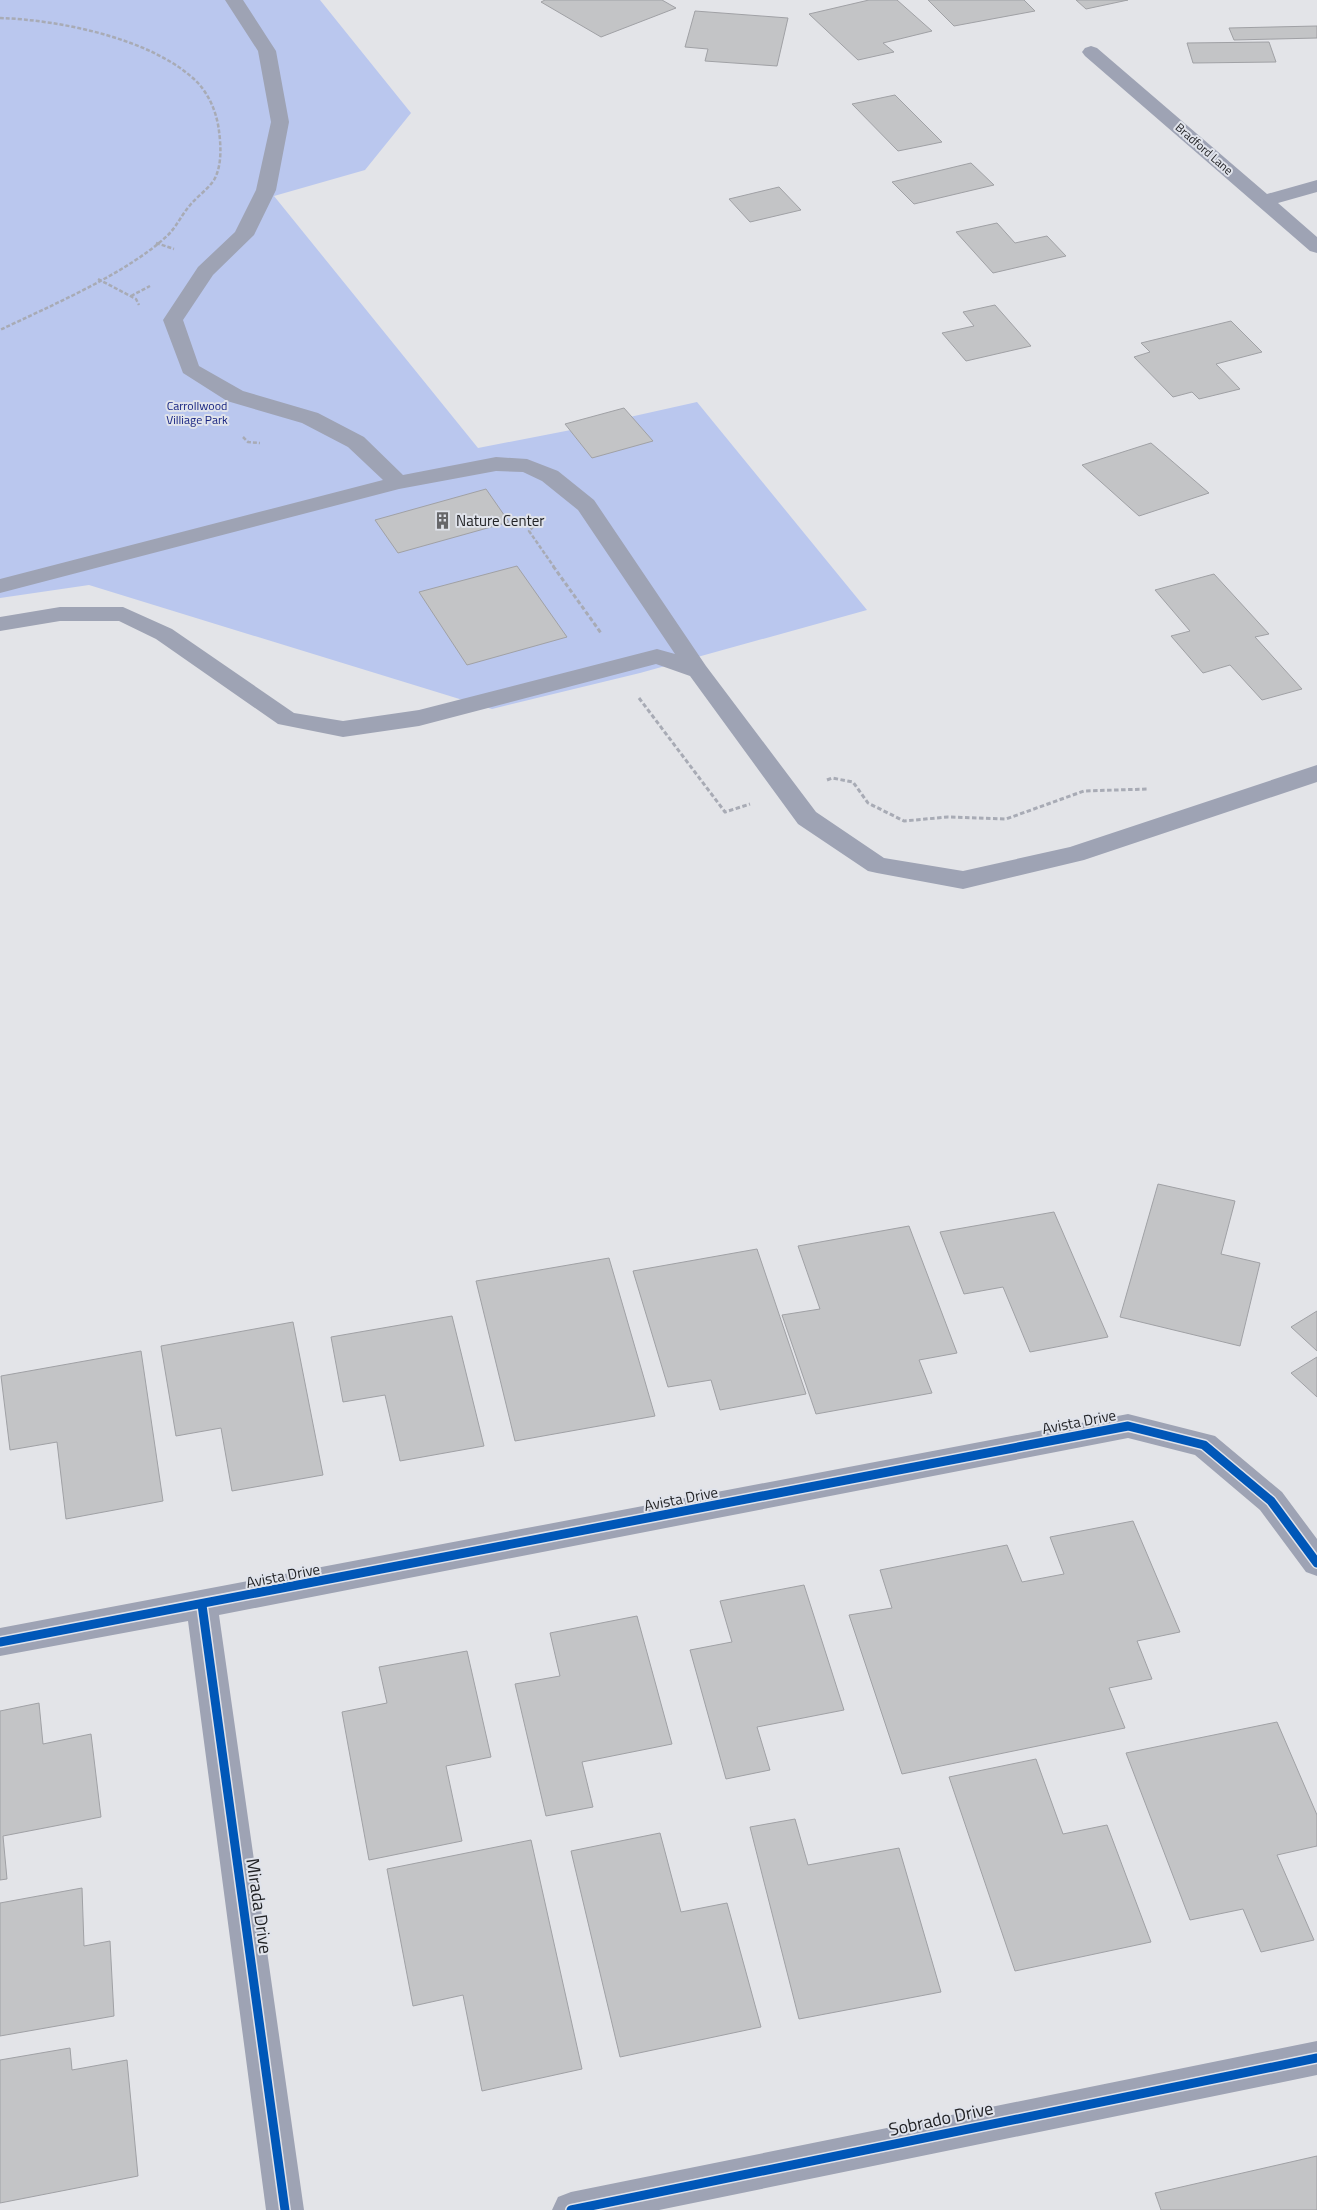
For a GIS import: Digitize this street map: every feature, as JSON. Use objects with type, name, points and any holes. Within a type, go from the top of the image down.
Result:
[{"type":"street","points":[[234,0],[267,51],[280,122],[266,190],[244,235],[205,271],[173,320],[190,369],[235,396],[310,418],[356,442],[398,482]]},
{"type":"street","name":"Bradford Lane","points":[[1091,52],[1317,247]]},
{"type":"street","points":[[1264,201],[1317,186]]},
{"type":"street","points":[[0,586],[398,482],[496,464],[527,466],[550,476],[586,505],[698,671],[807,818],[877,865],[963,880],[1075,854],[1317,772]]},
{"type":"street","points":[[0,624],[60,614],[123,614],[164,634],[286,719],[343,729],[419,718],[657,656],[698,671]]},
{"type":"street","name":"Avista Drive","points":[[0,1642],[202,1606],[1128,1426],[1204,1444],[1271,1501],[1317,1563]]},
{"type":"street","name":"Mirada Drive","points":[[202,1606],[285,2210]]},
{"type":"street","name":"Sobrado Drive","points":[[571,2210],[1317,2058]]},
{"type":"path","points":[[0,18],[68,26],[119,39],[166,61],[199,83],[217,116],[221,144],[216,177],[188,207],[167,236],[98,279],[0,330]]},
{"type":"green space","name":"Carrollwood Villiage Park","points":[[0,0],[320,0],[411,113],[365,170],[274,196],[478,448],[576,429],[697,402],[867,610],[640,673],[492,709],[89,585],[0,598]]},
{"type":"building","points":[[545,0],[662,0],[676,8],[601,37],[541,2]]},
{"type":"building","points":[[869,0],[897,0],[932,31],[883,43],[894,52],[858,60],[809,14]]},
{"type":"building","points":[[928,0],[1024,0],[1035,11],[954,26]]},
{"type":"building","points":[[1076,0],[1128,0],[1086,9]]},
{"type":"building","points":[[695,11],[788,18],[777,66],[705,61],[708,49],[685,47]]},
{"type":"building","points":[[1317,26],[1317,38],[1234,40],[1229,28]]},
{"type":"building","points":[[1269,42],[1276,62],[1193,63],[1187,43]]},
{"type":"building","points":[[895,95],[942,142],[898,151],[852,104]]},
{"type":"building","points":[[971,163],[994,185],[914,204],[892,182]]},
{"type":"building","points":[[779,187],[801,210],[750,222],[729,199]]},
{"type":"building","points":[[997,223],[1015,243],[1047,236],[1066,256],[993,273],[956,232]]},
{"type":"building","points":[[995,305],[1031,346],[966,361],[942,333],[974,326],[963,312]]},
{"type":"building","points":[[1231,321],[1262,352],[1216,364],[1240,389],[1199,399],[1192,392],[1173,397],[1134,357],[1150,352],[1141,343]]},
{"type":"building","points":[[624,408],[653,441],[592,458],[565,424]]},
{"type":"building","points":[[1151,443],[1209,493],[1139,516],[1082,465]]},
{"type":"building","name":"Nature Center","points":[[486,489],[509,522],[398,553],[375,520]]},
{"type":"building","points":[[517,566],[567,637],[467,665],[419,592]]},
{"type":"building","points":[[1214,574],[1269,634],[1255,637],[1302,689],[1262,700],[1230,665],[1203,673],[1171,636],[1190,631],[1155,590]]},
{"type":"building","points":[[1158,1184],[1235,1201],[1221,1254],[1260,1263],[1240,1346],[1120,1317]]},
{"type":"building","points":[[1054,1212],[1108,1337],[1030,1352],[1003,1287],[964,1294],[940,1232]]},
{"type":"building","points":[[909,1226],[957,1353],[919,1360],[932,1393],[816,1414],[782,1315],[820,1309],[798,1246]]},
{"type":"building","points":[[757,1249],[806,1394],[720,1410],[711,1380],[668,1387],[633,1271]]},
{"type":"building","points":[[609,1258],[655,1416],[515,1441],[476,1281]]},
{"type":"building","points":[[1317,1311],[1317,1351],[1291,1327]]},
{"type":"building","points":[[452,1316],[484,1446],[400,1461],[385,1395],[343,1402],[331,1337]]},
{"type":"building","points":[[293,1322],[323,1475],[232,1491],[221,1428],[176,1436],[161,1346]]},
{"type":"building","points":[[141,1351],[163,1501],[66,1519],[57,1442],[10,1450],[1,1376]]},
{"type":"building","points":[[1317,1357],[1317,1397],[1291,1373]]},
{"type":"building","points":[[1133,1521],[1180,1632],[1137,1641],[1152,1679],[1109,1688],[1125,1728],[902,1774],[849,1615],[892,1608],[880,1570],[1007,1545],[1022,1582],[1064,1574],[1050,1537]]},
{"type":"building","points":[[804,1585],[844,1710],[757,1727],[770,1770],[726,1779],[690,1650],[732,1642],[720,1601]]},
{"type":"building","points":[[637,1616],[672,1744],[582,1762],[593,1807],[546,1816],[515,1684],[560,1676],[550,1633]]},
{"type":"building","points":[[467,1651],[491,1757],[446,1766],[462,1841],[369,1860],[342,1712],[387,1703],[379,1667]]},
{"type":"building","points":[[39,1703],[43,1744],[91,1734],[101,1817],[3,1836],[7,1879],[0,1880],[0,1711]]},
{"type":"building","points":[[1277,1722],[1317,1815],[1317,1846],[1277,1855],[1314,1940],[1261,1952],[1243,1909],[1190,1920],[1126,1753]]},
{"type":"building","points":[[1036,1759],[1063,1834],[1107,1825],[1151,1942],[1015,1971],[949,1777]]},
{"type":"building","points":[[795,1819],[808,1865],[899,1848],[941,1992],[799,2019],[750,1827]]},
{"type":"building","points":[[660,1833],[681,1912],[727,1903],[761,2027],[620,2057],[571,1851]]},
{"type":"building","points":[[531,1840],[582,2069],[482,2091],[463,1995],[413,2006],[387,1869]]},
{"type":"building","points":[[82,1888],[84,1946],[110,1941],[114,2016],[0,2036],[0,1903]]},
{"type":"building","points":[[70,2048],[72,2070],[127,2060],[138,2176],[0,2203],[0,2060]]},
{"type":"building","points":[[1317,2156],[1317,2210],[1161,2210],[1155,2193]]},
{"type":"cycle path","points":[[0,1642],[202,1605],[1128,1426],[1204,1445],[1271,1501],[1317,1563]]},
{"type":"cycle path","points":[[202,1605],[285,2210]]},
{"type":"cycle path","points":[[571,2210],[1317,2058]]},
{"type":"place","name":"Nature Center","points":[[442,521]]}]
